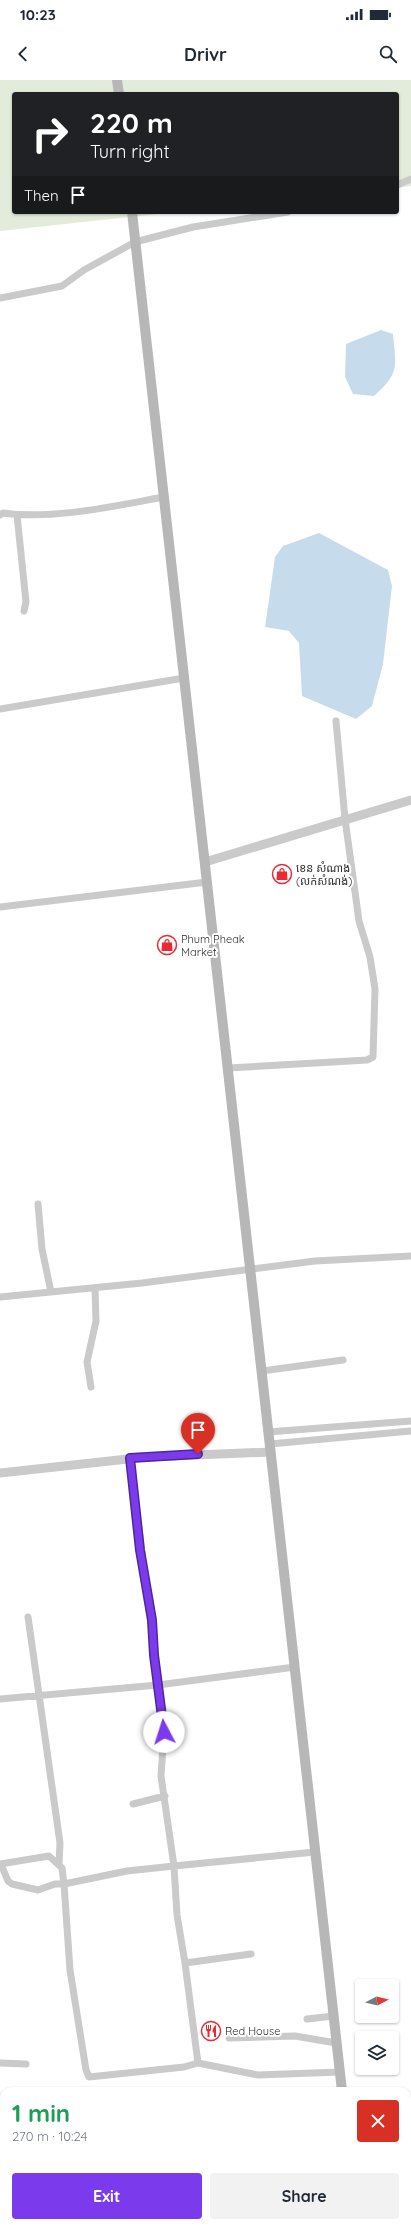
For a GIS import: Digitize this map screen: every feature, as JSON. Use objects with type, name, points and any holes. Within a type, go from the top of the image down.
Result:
[{"type":"main road","points":[[117,80],[119,92]]},
{"type":"main road","points":[[132,214],[342,2087]]},
{"type":"street","points":[[399,184],[411,179]]},
{"type":"street","points":[[0,298],[62,286],[90,266],[135,242],[206,225],[275,214]]},
{"type":"street","points":[[0,515],[3,513],[17,515],[86,511],[164,497]]},
{"type":"street","points":[[17,515],[26,602],[24,611]]},
{"type":"street","points":[[0,709],[184,678]]},
{"type":"street","points":[[228,1068],[367,1060],[373,1057],[375,989],[370,957],[359,921],[345,819],[336,721]]},
{"type":"street","points":[[205,862],[411,800]]},
{"type":"street","points":[[0,907],[207,882]]},
{"type":"street","points":[[38,1204],[42,1249],[51,1292]]},
{"type":"street","points":[[0,1298],[95,1288],[315,1260],[411,1256]]},
{"type":"street","points":[[91,1387],[87,1362],[96,1321],[95,1288]]},
{"type":"street","points":[[262,1371],[343,1360]]},
{"type":"street","points":[[268,1432],[411,1421]]},
{"type":"street","points":[[0,1473],[130,1458],[270,1448],[411,1431]]},
{"type":"street","points":[[130,1458],[140,1550],[152,1620],[164,1732],[161,1776],[165,1796],[174,1866],[178,1915],[198,2063]]},
{"type":"street","points":[[28,1617],[60,1843],[58,1852],[59,1864],[64,1874],[70,1970],[83,2056],[88,2075],[94,2078],[118,2072],[162,2070],[198,2063],[258,2075],[340,2072]]},
{"type":"street","points":[[0,1698],[158,1685],[295,1667]]},
{"type":"street","points":[[133,1804],[165,1796]]},
{"type":"street","points":[[59,1864],[49,1856],[0,1864],[8,1881],[12,1884],[38,1890],[55,1884],[64,1884],[127,1871],[315,1852]]},
{"type":"street","points":[[185,1963],[251,1954]]},
{"type":"street","points":[[307,2019],[334,2016]]},
{"type":"street","points":[[229,2038],[295,2036],[336,2043]]},
{"type":"street","points":[[0,2063],[26,2064]]},
{"type":"green space","points":[[0,80],[411,80],[411,186],[399,188],[399,92],[12,92],[12,214],[157,214],[0,231]]},
{"type":"water","points":[[381,330],[393,334],[395,362],[392,375],[374,396],[353,394],[345,377],[346,344]]},
{"type":"water","points":[[319,533],[388,570],[392,586],[383,664],[372,706],[356,719],[302,696],[299,643],[289,631],[265,627],[275,557],[283,546]]},
{"type":"place","name":"ខេន សំណាង (លក់សំណង់)","points":[[282,874]]},
{"type":"place","name":"Phum Pheak Market","points":[[167,945]]},
{"type":"place","name":"Red House","points":[[211,2031]]},
{"type":"route","points":[[164,1732],[154,1655],[152,1620],[140,1550],[130,1458],[198,1454]]}]
